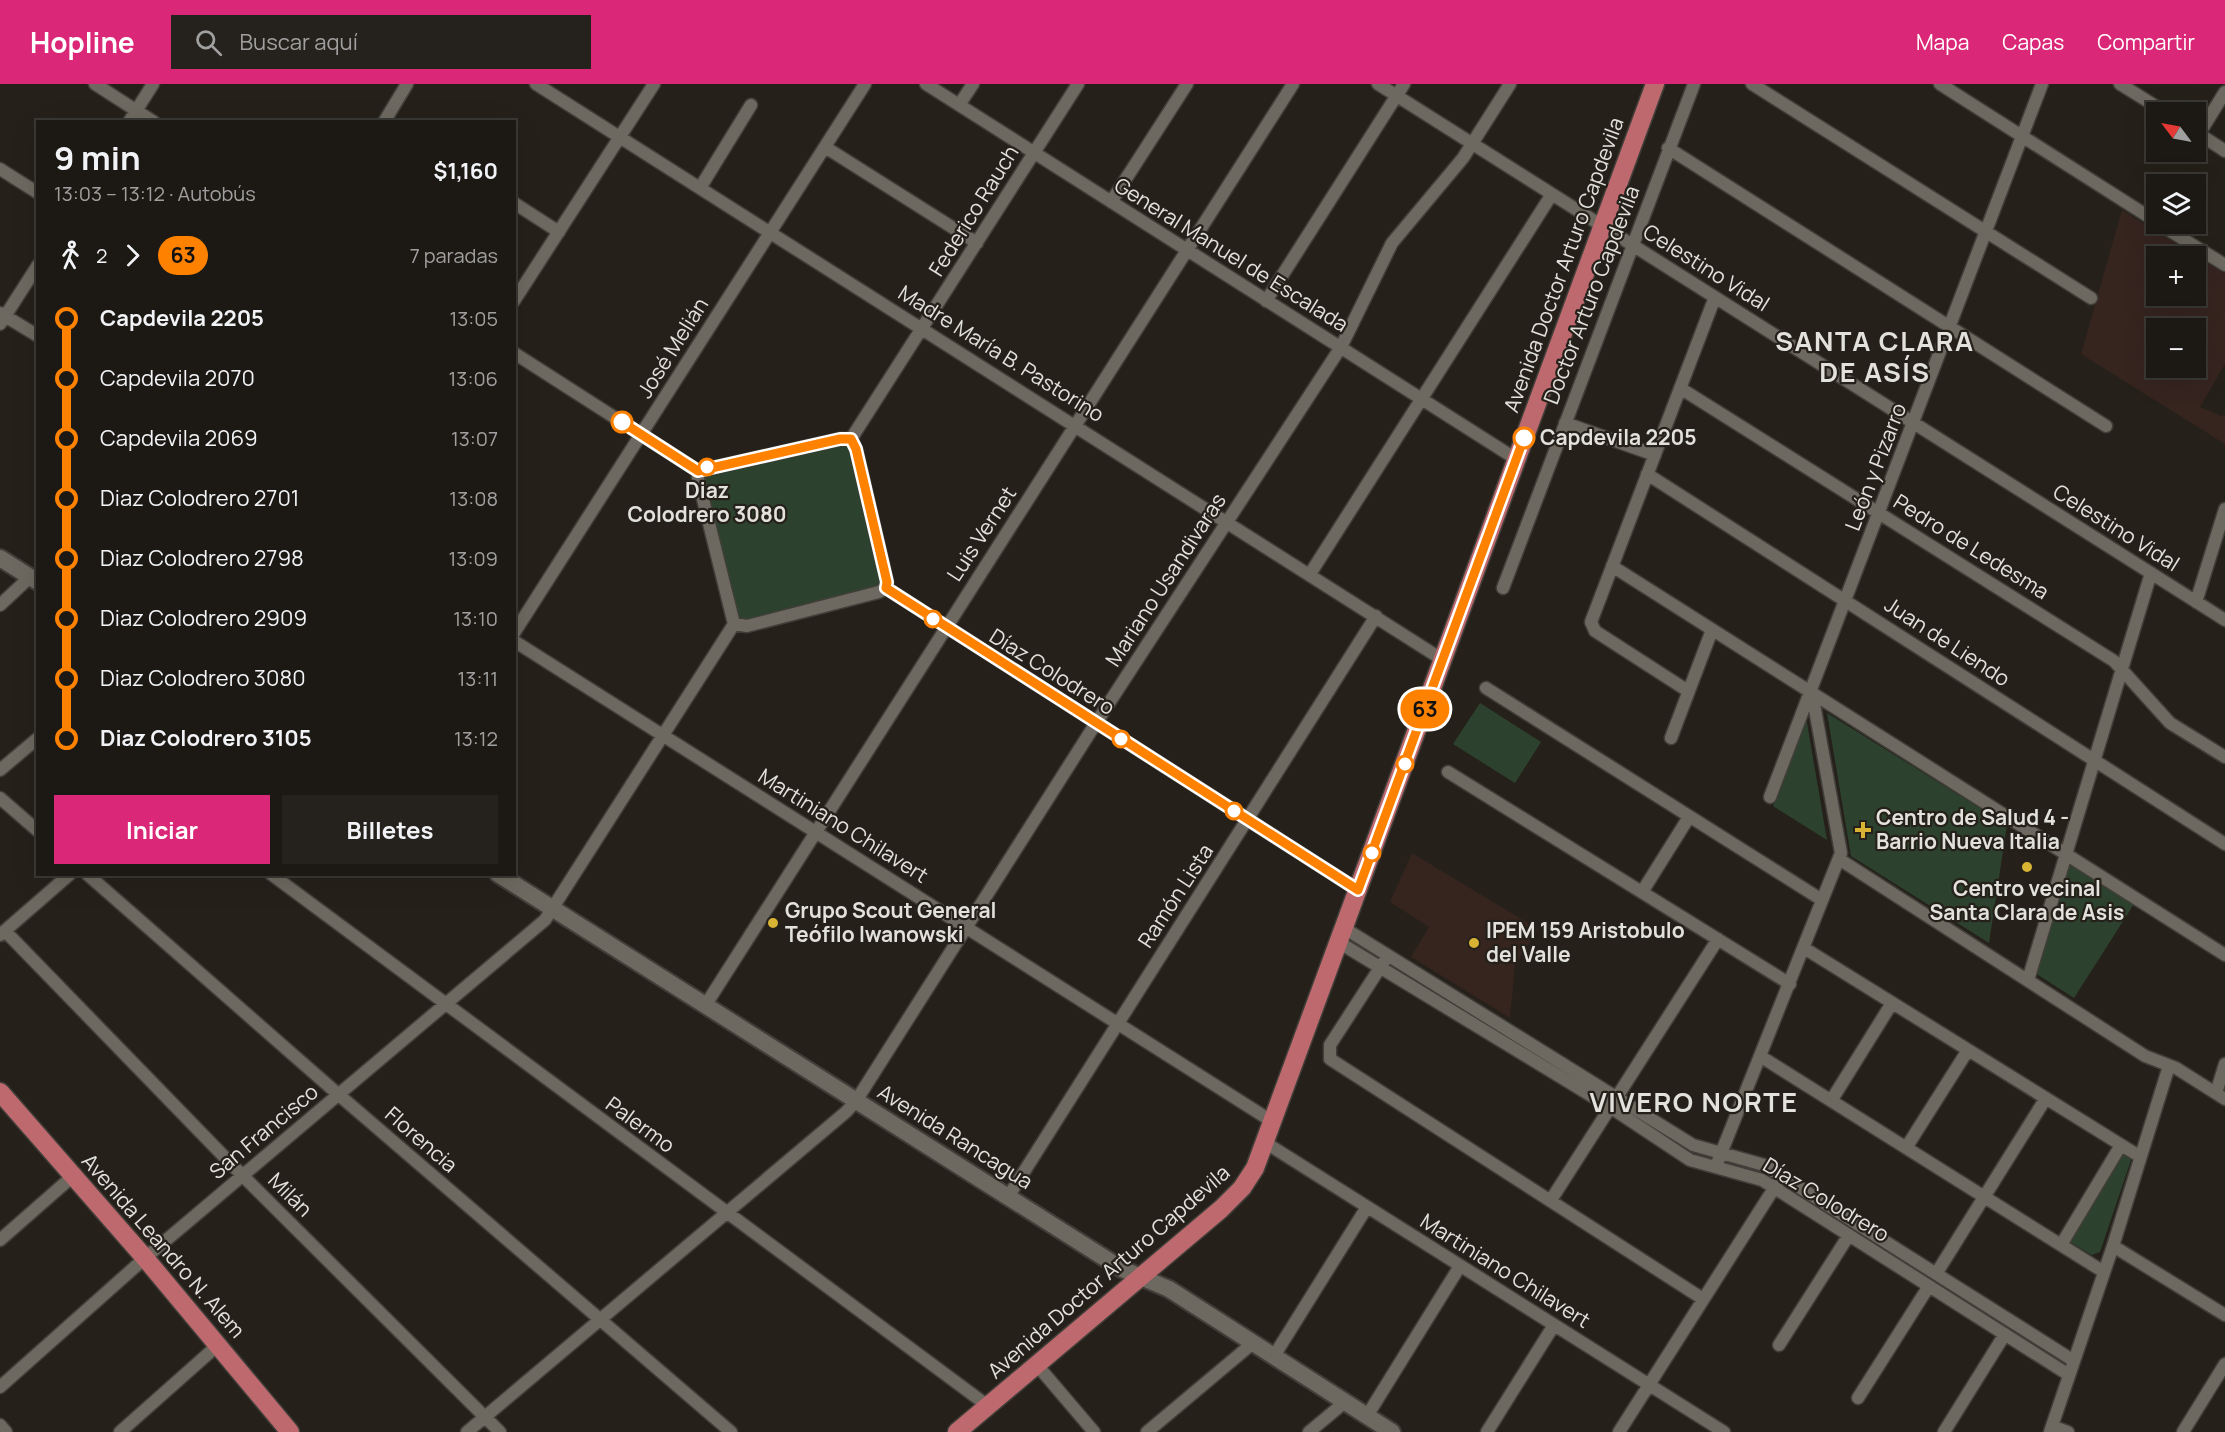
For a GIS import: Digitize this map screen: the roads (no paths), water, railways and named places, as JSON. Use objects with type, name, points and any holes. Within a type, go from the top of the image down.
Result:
[{"type":"main road","name":"Avenida Doctor Arturo Capdevila","points":[[957,1432],[1141,1279],[1242,1188],[1255,1168],[1655,84]]},
{"type":"main road","points":[[0,558],[34,580]]},
{"type":"main road","name":"Avenida Rancagua","points":[[501,876],[1008,1197],[1141,1279],[1169,1289],[1345,1402],[1378,1426]]},
{"type":"main road","name":"Avenida Leandro N. Alem","points":[[0,1092],[145,1258],[290,1432]]},
{"type":"street","points":[[95,84],[151,120]]},
{"type":"street","points":[[130,120],[153,84]]},
{"type":"street","points":[[386,120],[407,84]]},
{"type":"street","name":"Madre María B. Pastorino","points":[[536,84],[769,233],[1076,424],[1443,660]]},
{"type":"street","points":[[516,299],[654,84]]},
{"type":"street","name":"José Melián","points":[[516,630],[865,84]]},
{"type":"street","name":"General Manuel de Escalada","points":[[926,84],[1516,459]]},
{"type":"street","points":[[959,105],[973,84]]},
{"type":"street","name":"Federico Rauch","points":[[851,439],[1078,84]]},
{"type":"street","points":[[1111,202],[1187,84]]},
{"type":"street","name":"Luis Vernet","points":[[705,1006],[1293,84]]},
{"type":"street","name":"Celestino Vidal","points":[[1378,84],[2225,620]]},
{"type":"street","points":[[1266,301],[1404,84]]},
{"type":"street","name":"Mariano Usandivaras","points":[[467,1432],[728,1214],[846,1113],[856,1101],[1096,723],[1341,347],[1392,243],[1473,144],[1510,84]]},
{"type":"street","name":"Doctor Arturo Capdevila","points":[[1503,588],[1694,84]]},
{"type":"street","points":[[1752,84],[2091,298]]},
{"type":"street","points":[[1940,84],[2146,215]]},
{"type":"street","name":"León y Pizarro","points":[[1770,797],[2042,84]]},
{"type":"street","points":[[2120,84],[2149,102]]},
{"type":"street","points":[[2206,121],[2225,92]]},
{"type":"street","points":[[700,188],[751,105]]},
{"type":"street","points":[[2206,138],[2225,151]]},
{"type":"street","points":[[825,147],[977,243]]},
{"type":"street","points":[[1668,148],[2106,426]]},
{"type":"street","points":[[0,169],[36,191]]},
{"type":"street","points":[[1310,574],[1552,194]]},
{"type":"street","points":[[516,204],[559,232]]},
{"type":"street","points":[[2176,234],[2225,265]]},
{"type":"street","points":[[36,268],[2,317],[36,335]]},
{"type":"street","points":[[1688,692],[1592,628],[1591,622],[1715,297]]},
{"type":"street","points":[[516,354],[698,471],[840,439],[851,439],[856,449],[869,504],[887,582],[886,588],[879,592],[747,626],[734,624]]},
{"type":"street","name":"Pedro de Ledesma","points":[[1680,388],[1880,512],[2122,668],[2170,723],[2225,756]]},
{"type":"street","points":[[1565,423],[1655,455]]},
{"type":"street","points":[[553,910],[662,734],[734,624],[698,471]]},
{"type":"street","name":"Juan de Liendo","points":[[1647,474],[1846,599],[2225,844]]},
{"type":"street","points":[[2196,602],[2225,509]]},
{"type":"street","points":[[1612,566],[2225,955]]},
{"type":"street","points":[[2028,980],[2151,573]]},
{"type":"street","points":[[0,605],[34,580]]},
{"type":"street","name":"Díaz Colodrero","points":[[886,588],[1358,890]]},
{"type":"street","name":"Ramón Lista","points":[[1008,1197],[1376,616]]},
{"type":"street","points":[[1671,738],[1712,630]]},
{"type":"street","name":"Martiniano Chilavert","points":[[516,642],[1273,1122]]},
{"type":"street","points":[[1486,688],[1822,900]]},
{"type":"street","points":[[1716,1167],[1839,859],[1841,848],[1811,693]]},
{"type":"street","points":[[0,770],[36,740]]},
{"type":"street","points":[[1448,772],[1790,984]]},
{"type":"street","points":[[0,798],[36,829]]},
{"type":"street","points":[[1642,892],[1689,817]]},
{"type":"street","points":[[1839,859],[2145,1056],[2169,1066],[2220,1096],[2225,1064]]},
{"type":"street","points":[[2,933],[68,876]]},
{"type":"street","name":"Florencia","points":[[89,876],[339,1095],[731,1432]]},
{"type":"street","name":"Palermo","points":[[274,876],[444,1005],[988,1406]]},
{"type":"street","name":"San Francisco","points":[[0,1387],[145,1258],[542,923],[553,910]]},
{"type":"street","name":"Milán","points":[[2,933],[500,1432]]},
{"type":"street","name":"Díaz Colodrero","points":[[1342,936],[1388,956],[1693,1144],[1721,1154],[1756,1162],[1782,1177],[2074,1361]]},
{"type":"street","name":"Díaz Colodrero","points":[[1342,936],[1381,967],[1610,1107],[1690,1160],[1754,1176],[2069,1376]]},
{"type":"street","points":[[1551,1200],[1718,939]]},
{"type":"street","points":[[1804,948],[2139,1156]]},
{"type":"street","points":[[1388,956],[1330,1045],[1328,1055],[1333,1063],[1703,1299]]},
{"type":"street","points":[[1831,1101],[1892,1003]]},
{"type":"street","points":[[1906,1148],[1968,1050]]},
{"type":"street","points":[[1760,1056],[2104,1272]]},
{"type":"street","points":[[2068,1432],[2051,1429],[2113,1246],[2139,1156],[2169,1066]]},
{"type":"street","points":[[1936,1274],[2046,1098]]},
{"type":"street","name":"Martiniano Chilavert","points":[[1266,1143],[1724,1432]]},
{"type":"street","points":[[2061,1245],[2121,1145]]},
{"type":"street","points":[[0,1240],[73,1176]]},
{"type":"street","points":[[1619,1432],[1782,1177]]},
{"type":"street","points":[[1274,1356],[1367,1207]]},
{"type":"street","points":[[1779,1345],[1848,1235]]},
{"type":"street","points":[[2113,1246],[2225,1315]]},
{"type":"street","points":[[1378,1426],[1460,1266]]},
{"type":"street","points":[[1858,1398],[1929,1286]]},
{"type":"street","points":[[1487,1432],[1554,1325]]},
{"type":"street","points":[[1944,1432],[2005,1334]]},
{"type":"street","points":[[1147,1432],[1253,1343]]},
{"type":"street","points":[[120,1432],[218,1345]]},
{"type":"street","points":[[2183,1432],[2225,1364]]},
{"type":"street","points":[[1037,1365],[1094,1432]]},
{"type":"street","points":[[1309,1432],[1345,1402]]},
{"type":"street","points":[[0,1425],[6,1432]]},
{"type":"place","name":"Capdevila 2205","points":[[1524,438]]},
{"type":"place","name":"Diaz Colodrero 3080","points":[[707,467]]},
{"type":"place","name":"Centro de Salud 4 - Barrio Nueva Italia","points":[[1863,830]]},
{"type":"place","name":"Centro vecinal Santa Clara de Asis","points":[[2027,867]]},
{"type":"place","name":"Grupo Scout General Teófilo Iwanowski","points":[[773,923]]},
{"type":"place","name":"IPEM 159 Aristobulo del Valle","points":[[1474,943]]},
{"type":"district","name":"SANTA CLARA DE ASÍS","points":[[1875,358]]},
{"type":"district","name":"VIVERO NORTE","points":[[1694,1103]]}]
